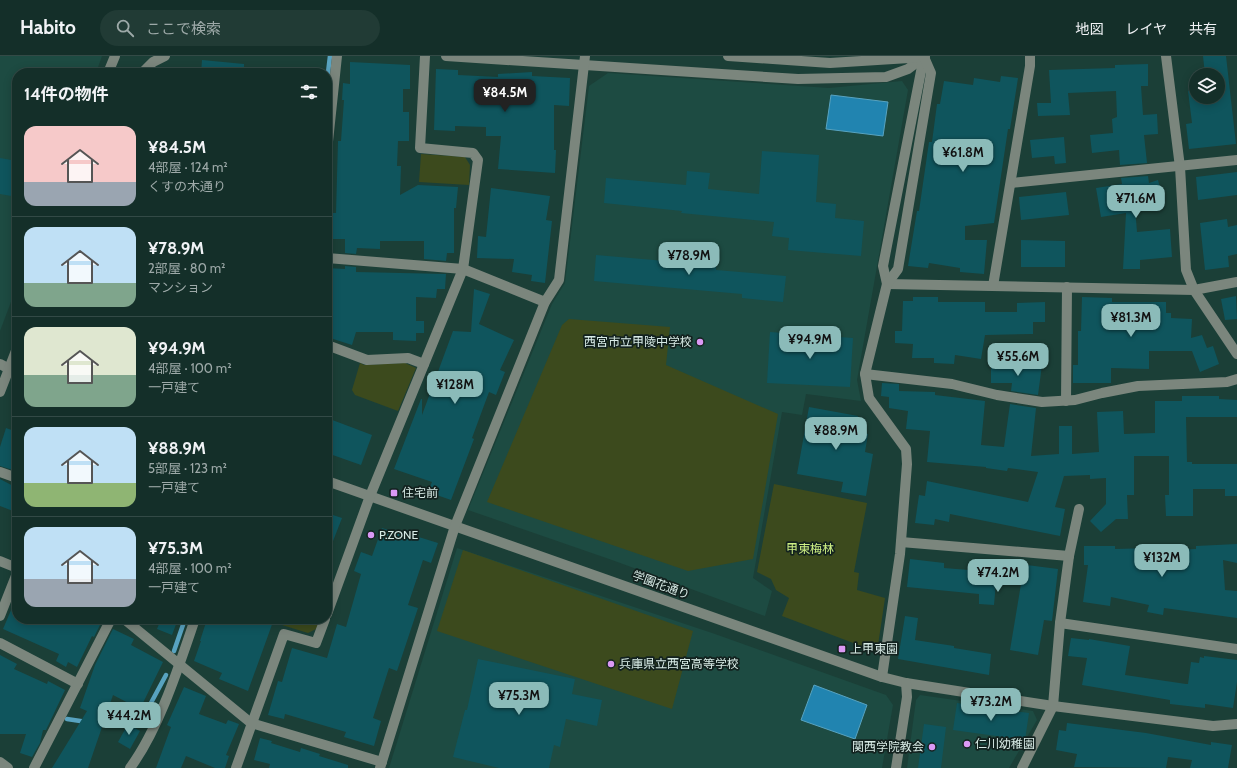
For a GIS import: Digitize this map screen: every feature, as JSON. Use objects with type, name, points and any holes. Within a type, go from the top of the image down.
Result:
[{"type":"street","points":[[110,68],[115,56]]},
{"type":"street","points":[[147,68],[153,62],[165,56]]},
{"type":"street","points":[[332,104],[337,56]]},
{"type":"street","points":[[332,600],[370,496],[463,269],[478,160],[473,153],[420,148],[425,56]]},
{"type":"street","points":[[446,56],[585,61],[798,79],[886,77],[908,70],[926,56]]},
{"type":"street","points":[[728,56],[830,63],[926,56]]},
{"type":"street","points":[[882,677],[901,542],[907,464],[906,449],[869,398],[866,374],[887,284],[898,269],[931,73],[926,56]]},
{"type":"street","points":[[887,284],[883,266],[926,56]]},
{"type":"street","points":[[994,286],[1030,66],[1030,56]]},
{"type":"street","points":[[1166,56],[1180,167],[1186,270],[1194,290],[1237,354]]},
{"type":"street","points":[[130,624],[251,722],[381,765],[455,526],[545,302],[559,280],[585,61]]},
{"type":"street","points":[[1011,184],[1237,160]]},
{"type":"street","points":[[332,258],[463,269],[545,302]]},
{"type":"street","points":[[887,284],[1194,290],[1237,282]]},
{"type":"street","points":[[1066,401],[1067,287]]},
{"type":"street","points":[[332,347],[368,360],[408,358],[424,364]]},
{"type":"street","points":[[0,392],[9,369]]},
{"type":"street","points":[[866,374],[952,384],[997,395],[1042,402],[1075,400],[1138,386],[1227,382],[1237,379]]},
{"type":"street","points":[[0,472],[12,476]]},
{"type":"street","name":"学園花通り","points":[[332,483],[882,677],[906,683],[1052,706],[1213,726],[1237,724]]},
{"type":"street","points":[[1022,768],[1052,706],[1060,623],[1069,556],[1079,509]]},
{"type":"street","points":[[901,542],[1069,556]]},
{"type":"street","points":[[0,561],[12,566]]},
{"type":"street","points":[[0,616],[12,586]]},
{"type":"street","points":[[1060,623],[1237,649]]},
{"type":"street","points":[[34,768],[108,624]]},
{"type":"street","points":[[130,768],[144,749],[180,664],[193,624]]},
{"type":"street","points":[[236,768],[251,722],[284,634],[316,643],[323,624]]},
{"type":"street","points":[[0,643],[78,684]]},
{"type":"street","points":[[896,768],[907,697],[906,683]]},
{"type":"street","points":[[0,762],[8,768]]},
{"type":"shaded area","points":[[0,56],[102,56],[98,68],[12,68],[12,299],[0,331]]},
{"type":"shaded area","name":"西宮市立甲陵中学校","points":[[608,73],[829,88],[902,81],[908,90],[857,380],[861,401],[806,394],[802,415],[782,412],[753,578],[772,591],[765,616],[612,560],[468,510],[552,304],[565,283],[589,86]]},
{"type":"shaded area","name":"兵庫県立西宮高等学校","points":[[457,548],[715,634],[886,695],[893,705],[882,768],[389,768]]},
{"type":"shaded area","name":"仁川幼稚園","points":[[920,695],[1033,711],[1037,720],[1009,768],[907,768],[916,700]]},
{"type":"green space","points":[[421,154],[465,157],[470,165],[469,185],[419,182]]},
{"type":"green space","points":[[569,319],[670,327],[666,365],[778,414],[753,559],[688,571],[487,502],[562,325]]},
{"type":"green space","points":[[360,363],[364,365],[405,363],[416,368],[398,411],[355,395],[352,390]]},
{"type":"green space","name":"甲東梅林","points":[[774,484],[867,503],[854,572],[859,573],[857,590],[885,598],[877,652],[782,616],[789,598],[776,590],[771,579],[757,572]]},
{"type":"green space","points":[[463,550],[693,631],[672,709],[437,631]]},
{"type":"green space","points":[[318,624],[316,629],[308,633],[282,625]]},
{"type":"water","points":[[831,95],[888,102],[883,136],[826,129]]},
{"type":"water","points":[[814,685],[867,705],[855,739],[801,720]]},
{"type":"building","points":[[1203,56],[1226,56],[1236,144],[1189,149],[1186,124],[1192,123],[1190,104],[1225,104],[1225,68],[1204,68]]},
{"type":"building","points":[[202,60],[244,64],[244,68],[201,68]]},
{"type":"building","points":[[350,62],[410,65],[410,89],[403,89],[403,112],[409,112],[409,141],[398,141],[397,166],[401,166],[400,195],[418,185],[458,187],[456,208],[454,208],[454,253],[447,253],[446,261],[424,259],[424,241],[380,241],[380,249],[357,248],[356,254],[345,253],[345,239],[332,239],[332,213],[336,213],[338,141],[341,141],[344,100],[342,100],[343,83],[350,84]]},
{"type":"building","points":[[1148,64],[1148,86],[1141,86],[1143,115],[1157,114],[1158,134],[1144,135],[1147,163],[1120,165],[1119,150],[1092,153],[1090,135],[1113,133],[1112,119],[1117,117],[1116,91],[1068,93],[1070,115],[1038,116],[1037,103],[1051,103],[1049,70],[1115,68],[1115,65]]},
{"type":"building","points":[[436,69],[458,70],[458,75],[498,77],[498,74],[532,72],[532,76],[570,78],[569,106],[554,105],[554,150],[556,150],[555,173],[498,169],[501,136],[486,136],[486,127],[455,126],[455,131],[434,130]]},
{"type":"building","points":[[1001,76],[1018,78],[1010,129],[1008,129],[994,223],[965,226],[965,240],[987,240],[984,274],[960,272],[960,268],[929,263],[928,268],[908,266],[917,211],[919,211],[929,142],[932,142],[937,104],[940,104],[944,81],[973,85],[974,78],[1000,82]]},
{"type":"building","points":[[1064,137],[1066,163],[1055,164],[1054,156],[1032,158],[1030,140]]},
{"type":"building","points":[[762,151],[819,155],[816,202],[836,204],[835,218],[864,221],[861,256],[788,250],[789,238],[772,236],[774,222],[681,213],[682,211],[604,203],[606,178],[686,185],[687,171],[710,173],[708,189],[759,194]]},
{"type":"building","points":[[0,158],[12,160],[12,196],[0,194]]},
{"type":"building","points":[[1237,172],[1237,195],[1198,200],[1196,177]]},
{"type":"building","points":[[1148,176],[1149,183],[1158,180],[1163,199],[1135,207],[1137,232],[1170,229],[1172,257],[1140,260],[1140,269],[1123,269],[1126,213],[1101,217],[1096,188],[1122,184],[1121,178]]},
{"type":"building","points":[[491,188],[550,196],[546,220],[552,221],[545,283],[531,281],[532,275],[512,272],[514,259],[477,258],[478,236],[486,237]]},
{"type":"building","points":[[1066,192],[1069,215],[1021,220],[1019,197]]},
{"type":"building","points":[[1227,219],[1228,227],[1237,225],[1237,254],[1228,256],[1229,267],[1205,270],[1200,223]]},
{"type":"building","points":[[1021,240],[1065,241],[1065,267],[1021,267]]},
{"type":"building","points":[[678,249],[717,253],[716,270],[786,276],[783,302],[742,298],[742,294],[594,281],[596,255],[677,262]]},
{"type":"building","points":[[345,266],[356,267],[356,272],[446,274],[445,289],[437,289],[436,298],[416,297],[416,321],[424,321],[424,333],[416,333],[416,341],[393,340],[393,332],[356,332],[352,345],[332,339],[332,268],[345,269]]},
{"type":"building","points":[[474,289],[490,294],[479,324],[514,340],[500,370],[505,372],[496,395],[489,392],[472,438],[474,439],[451,500],[428,492],[432,482],[394,469],[421,399],[422,415],[453,331],[471,332]]},
{"type":"building","points":[[1236,296],[1237,319],[1225,320],[1221,299]]},
{"type":"building","points":[[913,297],[938,297],[938,302],[985,302],[985,312],[1017,312],[1017,303],[1045,302],[1045,322],[1033,322],[1033,334],[985,335],[981,359],[955,355],[954,364],[934,363],[934,358],[912,358],[913,344],[895,343],[895,331],[902,331],[903,301],[913,301]]},
{"type":"building","points":[[1082,297],[1112,298],[1112,302],[1166,302],[1166,313],[1171,313],[1171,318],[1192,319],[1191,338],[1202,335],[1207,348],[1213,346],[1219,364],[1200,372],[1192,351],[1149,351],[1149,369],[1111,368],[1111,383],[1073,383],[1073,365],[1078,365],[1078,331],[1081,331]]},
{"type":"building","points":[[770,332],[853,338],[850,387],[767,383]]},
{"type":"building","points":[[991,365],[1042,365],[1038,395],[1011,391],[1012,383],[991,383]]},
{"type":"building","points":[[882,383],[899,384],[899,391],[935,392],[935,395],[985,401],[981,445],[1004,447],[1010,404],[1036,408],[1031,456],[1059,454],[1059,426],[1072,426],[1072,454],[1099,452],[1097,412],[1123,411],[1124,434],[1155,433],[1155,401],[1182,401],[1182,396],[1219,396],[1219,399],[1237,400],[1237,417],[1186,417],[1187,462],[1192,462],[1192,464],[1237,464],[1237,496],[1225,496],[1225,489],[1193,489],[1193,516],[1166,516],[1165,495],[1169,495],[1169,456],[1134,456],[1134,495],[1127,495],[1128,519],[1116,519],[1101,532],[1090,521],[1106,504],[1106,478],[1090,479],[1090,475],[1064,476],[1055,507],[1065,509],[1060,536],[950,514],[949,522],[935,519],[934,525],[915,523],[919,495],[925,496],[927,481],[1028,502],[1038,472],[1008,468],[1007,471],[986,467],[927,462],[930,431],[906,429],[908,411],[889,408],[889,397],[881,396]]},
{"type":"building","points":[[809,407],[858,416],[855,431],[868,434],[865,452],[873,454],[866,496],[841,492],[843,482],[797,474]]},
{"type":"building","points":[[332,420],[372,435],[361,465],[332,455]]},
{"type":"building","points":[[6,428],[12,430],[12,470],[0,466],[0,447]]},
{"type":"building","points":[[0,479],[12,485],[12,511],[0,506]]},
{"type":"building","points":[[332,515],[342,518],[332,544]]},
{"type":"building","points":[[382,528],[438,543],[431,563],[423,560],[408,605],[418,608],[397,671],[389,668],[373,718],[381,721],[374,746],[344,737],[346,732],[285,714],[284,719],[268,715],[278,681],[282,682],[292,648],[327,658],[337,624],[346,627],[361,574],[354,571],[361,552],[372,556]]},
{"type":"building","points":[[1237,544],[1237,563],[1223,560],[1225,590],[1237,591],[1237,618],[1164,608],[1163,615],[1147,612],[1149,605],[1111,597],[1110,606],[1083,602],[1088,565],[1084,565],[1084,546],[1115,546],[1115,549],[1154,548],[1154,551],[1196,549],[1196,546]]},
{"type":"building","points":[[910,559],[944,563],[944,568],[981,571],[981,565],[1019,568],[1019,564],[1058,569],[1052,621],[1044,620],[1038,655],[1010,650],[1021,584],[996,582],[994,605],[979,604],[979,594],[907,587]]},
{"type":"building","points":[[12,608],[12,624],[100,624],[94,637],[92,636],[77,667],[68,662],[66,667],[56,661],[59,654],[3,629]]},
{"type":"building","points":[[905,616],[918,618],[915,640],[991,654],[989,675],[898,659]]},
{"type":"building","points":[[159,624],[176,624],[172,635],[157,629]]},
{"type":"building","points":[[205,624],[272,624],[248,691],[219,679],[222,673],[194,661]]},
{"type":"building","points":[[113,629],[134,639],[131,645],[163,662],[140,709],[113,695],[88,768],[52,768],[87,711],[80,708],[95,665]]},
{"type":"building","points":[[1071,638],[1089,639],[1130,646],[1125,675],[1186,684],[1188,684],[1191,662],[1199,663],[1200,657],[1204,658],[1204,656],[1237,660],[1237,682],[1233,708],[1205,704],[1205,708],[1170,704],[1170,700],[1082,685],[1087,658],[1068,656]]},
{"type":"building","points":[[0,655],[17,664],[14,669],[47,684],[48,681],[65,690],[46,730],[43,730],[40,743],[32,757],[20,753],[26,734],[0,734]]},
{"type":"building","points":[[478,659],[575,679],[572,694],[602,700],[597,726],[566,719],[560,747],[554,745],[549,768],[499,768],[453,757],[465,710],[467,710]]},
{"type":"building","points":[[184,687],[206,696],[199,714],[226,724],[228,720],[239,724],[226,755],[229,756],[225,768],[215,768],[186,756],[181,768],[156,768],[171,727],[167,725]]},
{"type":"building","points":[[957,703],[1029,713],[1025,740],[953,730]]},
{"type":"building","points":[[1067,723],[1146,733],[1211,745],[1211,742],[1232,745],[1228,768],[1190,768],[1192,760],[1168,757],[1166,768],[1074,767],[1077,754],[1056,750],[1059,730],[1066,731]]},
{"type":"building","points":[[128,724],[140,731],[130,749],[118,742]]},
{"type":"building","name":"関西学院教会","points":[[924,724],[946,727],[941,768],[918,768]]},
{"type":"building","points":[[260,738],[300,752],[301,748],[320,754],[319,756],[348,765],[348,768],[269,768],[270,764],[254,760]]},
{"type":"waterway","points":[[329,68],[330,56]]},
{"type":"waterway","points":[[174,651],[183,624]]},
{"type":"waterway","points":[[98,722],[116,721],[145,714],[166,675]]},
{"type":"waterway","points":[[67,719],[87,722]]},
{"type":"place","name":"西宮市立甲陵中学校","points":[[700,342]]},
{"type":"place","name":"住宅前","points":[[394,493]]},
{"type":"place","name":"P.ZONE","points":[[371,535]]},
{"type":"place","name":"上甲東園","points":[[842,649]]},
{"type":"place","name":"兵庫県立西宮高等学校","points":[[611,664]]},
{"type":"place","name":"仁川幼稚園","points":[[967,744]]},
{"type":"place","name":"関西学院教会","points":[[932,747]]}]
